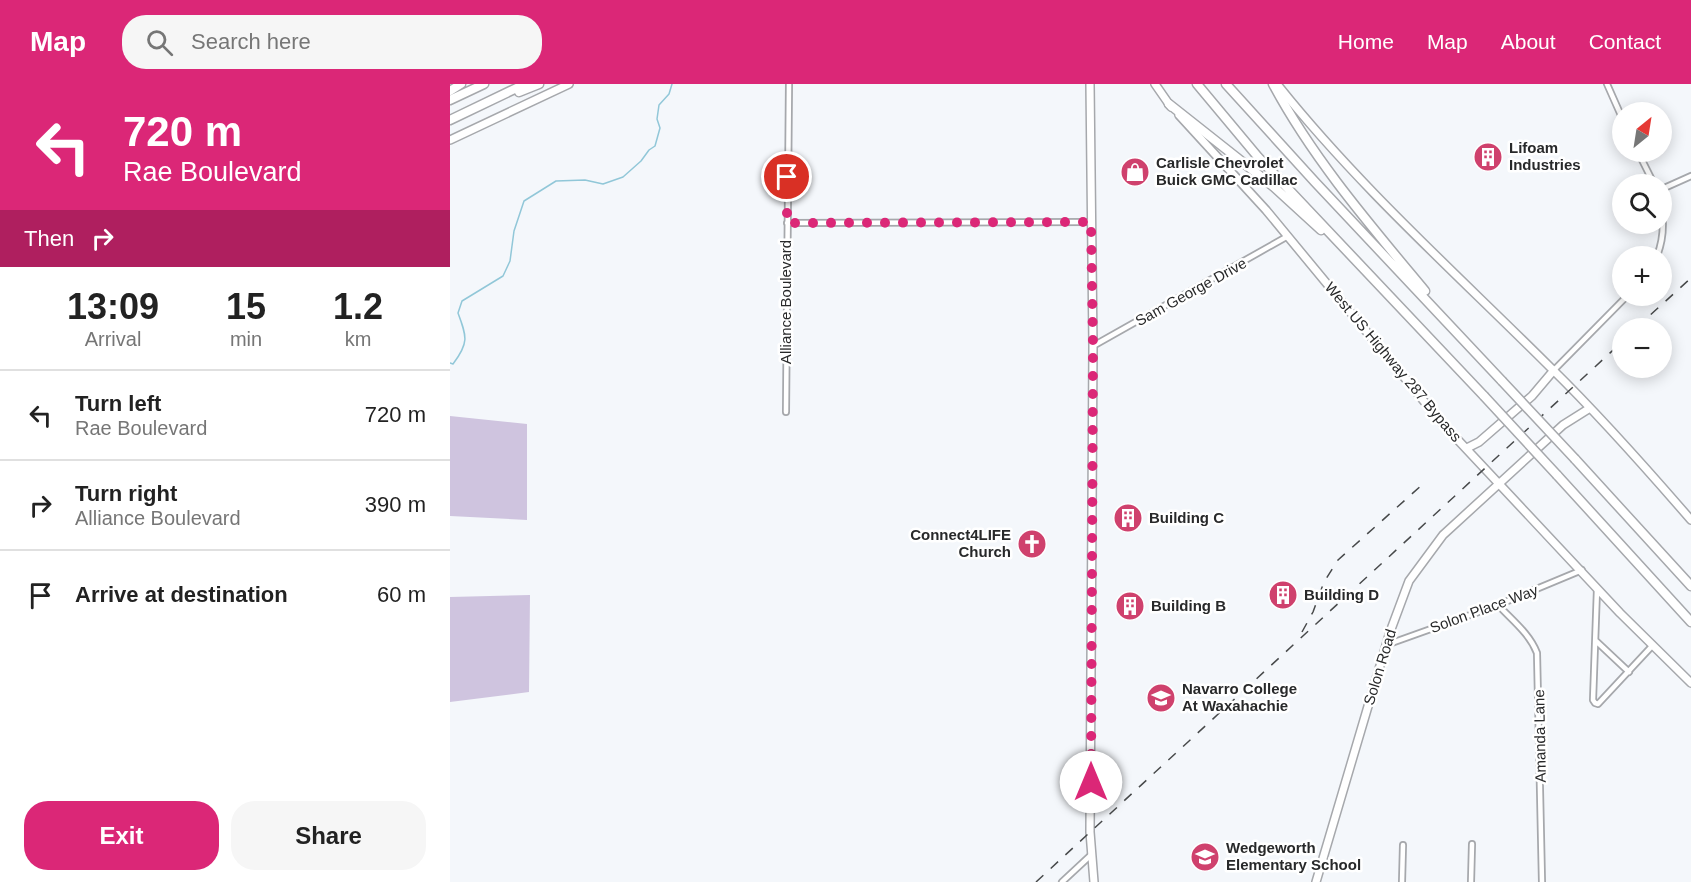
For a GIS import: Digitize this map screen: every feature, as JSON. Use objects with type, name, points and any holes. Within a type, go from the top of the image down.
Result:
[{"type":"highway","points":[[450,91],[461,84]]},
{"type":"highway","points":[[450,100],[484,84]]},
{"type":"highway","points":[[450,120],[525,84]]},
{"type":"highway","points":[[474,109],[539,84]]},
{"type":"highway","points":[[1197,84],[1258,157],[1484,396],[1691,622]]},
{"type":"highway","points":[[1226,84],[1314,182],[1575,459],[1691,586]]},
{"type":"highway","points":[[1275,84],[1283,102],[1317,153],[1427,294],[1433,308]]},
{"type":"highway","points":[[1169,104],[1274,187],[1377,282]]},
{"type":"main road","points":[[450,140],[569,84]]},
{"type":"main road","points":[[1090,84],[1093,346],[1091,855],[1094,882]]},
{"type":"main road","name":"West US Highway 287 Bypass","points":[[1155,84],[1169,104],[1288,236],[1436,416],[1582,570],[1597,589],[1691,683]]},
{"type":"main road","points":[[1275,84],[1382,201],[1554,370],[1691,519]]},
{"type":"main road","points":[[1467,448],[1479,442],[1532,396],[1554,370]]},
{"type":"main road","name":"Solon Road","points":[[1316,882],[1386,645],[1413,574],[1443,535],[1563,425],[1590,408]]},
{"type":"street","name":"Alliance Boulevard","points":[[786,412],[789,84]]},
{"type":"street","points":[[1607,84],[1615,102]]},
{"type":"street","points":[[1672,185],[1691,176]]},
{"type":"street","points":[[787,223],[1091,222]]},
{"type":"street","name":"Sam George Drive","points":[[1093,346],[1288,236]]},
{"type":"street","points":[[1554,370],[1618,306]]},
{"type":"street","name":"Solon Place Way","points":[[1386,645],[1498,605],[1582,570]]},
{"type":"street","points":[[1597,589],[1593,700],[1595,703],[1598,704],[1653,645]]},
{"type":"street","name":"Amanda Lane","points":[[1498,605],[1527,636],[1537,653],[1542,882]]},
{"type":"street","points":[[1596,641],[1629,672]]},
{"type":"street","points":[[1471,882],[1472,844]]},
{"type":"street","points":[[1402,882],[1403,845]]},
{"type":"street","points":[[1062,882],[1091,855]]},
{"type":"shaded area","points":[[450,416],[527,424],[527,520],[450,516]]},
{"type":"shaded area","points":[[530,595],[529,692],[450,702],[450,597]]},
{"type":"waterway","points":[[450,363],[453,364],[462,351],[465,340],[458,313],[462,301],[503,276],[510,261],[514,231],[524,201],[556,181],[585,180],[603,184],[623,177],[655,146],[660,128],[657,119],[659,105],[669,94],[672,84]]},
{"type":"railway","points":[[1647,318],[1691,278]]},
{"type":"railway","points":[[1036,882],[1612,351]]},
{"type":"railway","points":[[1302,632],[1313,612],[1324,582],[1338,560],[1423,484]]},
{"type":"place","name":"Lifoam Industries","points":[[1488,157]]},
{"type":"place","name":"Carlisle Chevrolet Buick GMC Cadillac","points":[[1135,172]]},
{"type":"place","name":"Building C","points":[[1128,518]]},
{"type":"place","name":"Connect4LIFE Church","points":[[1032,544]]},
{"type":"place","name":"Building D","points":[[1283,595]]},
{"type":"place","name":"Building B","points":[[1130,606]]},
{"type":"place","name":"Navarro College At Waxahachie","points":[[1161,698]]},
{"type":"place","name":"Wedgeworth Elementary School","points":[[1205,857]]},
{"type":"route","points":[[787,177],[787,223],[1091,222],[1093,346],[1091,782]]}]
